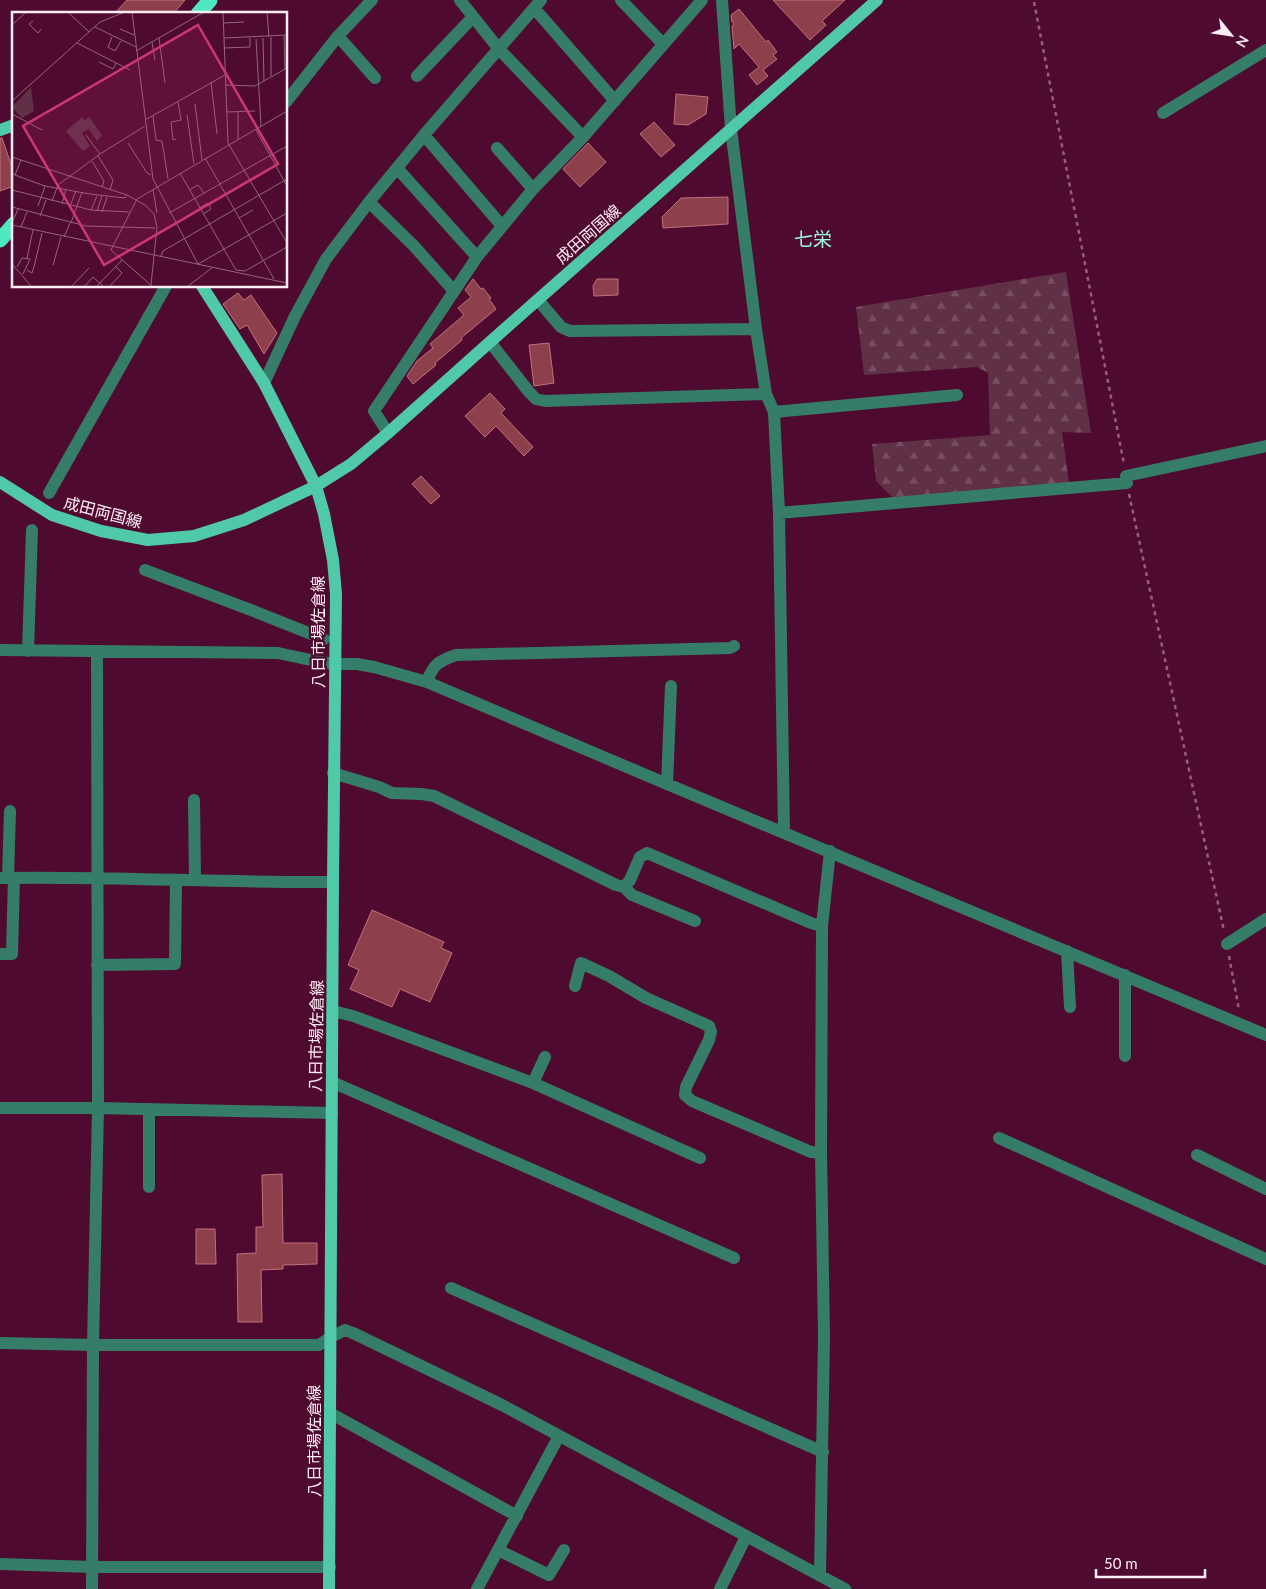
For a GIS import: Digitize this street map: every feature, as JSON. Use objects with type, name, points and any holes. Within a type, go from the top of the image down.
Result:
[{"type":"highway","points":[[200,12],[210,0]]},
{"type":"highway","points":[[0,240],[12,226]]},
{"type":"main road","name":"成田両国線","points":[[0,482],[52,515],[101,531],[148,540],[194,536],[244,520],[316,486],[352,464],[388,433],[877,0]]},
{"type":"main road","points":[[0,130],[12,126]]},
{"type":"main road","points":[[203,288],[264,383],[316,486]]},
{"type":"main road","name":"八日市場佐倉線","points":[[316,486],[324,514],[333,560],[336,594],[329,1589]]},
{"type":"street","points":[[288,99],[338,36],[372,0]]},
{"type":"street","points":[[460,0],[498,48],[584,137]]},
{"type":"street","points":[[621,0],[663,44]]},
{"type":"street","points":[[388,433],[374,411],[477,257],[533,189],[584,137],[702,0]]},
{"type":"street","points":[[722,0],[732,129],[756,329],[766,394],[774,412],[779,513],[784,832]]},
{"type":"street","points":[[264,383],[295,316],[326,259],[369,202],[424,135],[538,4],[615,101]]},
{"type":"street","points":[[417,76],[473,17]]},
{"type":"street","points":[[338,36],[375,78]]},
{"type":"street","points":[[1163,114],[1266,50]]},
{"type":"street","points":[[424,135],[502,226]]},
{"type":"street","points":[[498,148],[533,189]]},
{"type":"street","points":[[397,168],[477,257]]},
{"type":"street","points":[[369,202],[414,246],[454,291]]},
{"type":"street","points":[[48,493],[165,288]]},
{"type":"street","points":[[538,300],[561,327],[570,331],[756,329]]},
{"type":"street","points":[[490,342],[536,400],[766,394]]},
{"type":"street","points":[[774,412],[957,394]]},
{"type":"street","points":[[779,513],[1126,480],[1266,446]]},
{"type":"street","points":[[28,650],[32,530]]},
{"type":"street","points":[[146,570],[324,639]]},
{"type":"street","points":[[427,682],[431,670],[438,663],[456,655],[730,648],[734,646]]},
{"type":"street","points":[[0,650],[278,653],[335,664],[366,666],[427,682],[1266,1035]]},
{"type":"street","points":[[92,1589],[93,1345],[98,1108],[98,651]]},
{"type":"street","points":[[666,784],[671,686]]},
{"type":"street","points":[[334,773],[392,793],[434,796],[616,885],[624,887],[632,895],[695,921]]},
{"type":"street","points":[[194,800],[195,880]]},
{"type":"street","points":[[0,954],[12,954],[7,878],[10,811]]},
{"type":"street","points":[[820,1575],[824,1336],[821,1153],[822,926],[830,851]]},
{"type":"street","points":[[624,887],[630,880],[640,857],[647,853],[822,926]]},
{"type":"street","points":[[7,878],[97,877],[333,882]]},
{"type":"street","points":[[97,965],[175,964],[176,880]]},
{"type":"street","points":[[1227,944],[1266,919]]},
{"type":"street","points":[[1067,951],[1070,1007]]},
{"type":"street","points":[[575,986],[581,963],[609,976],[646,998],[709,1026],[711,1032],[709,1040],[686,1087],[685,1095],[692,1101],[811,1152],[821,1153]]},
{"type":"street","points":[[1125,975],[1125,1056]]},
{"type":"street","points":[[333,1011],[353,1016],[533,1083],[700,1158]]},
{"type":"street","points":[[533,1083],[545,1057]]},
{"type":"street","points":[[332,1082],[734,1258]]},
{"type":"street","points":[[0,1108],[98,1108],[332,1114]]},
{"type":"street","points":[[149,1110],[149,1188]]},
{"type":"street","points":[[999,1138],[1266,1259]]},
{"type":"street","points":[[1198,1155],[1266,1189]]},
{"type":"street","points":[[450,1288],[823,1452]]},
{"type":"street","points":[[0,1343],[319,1345],[345,1330],[502,1405],[845,1589]]},
{"type":"street","points":[[330,1413],[516,1516]]},
{"type":"street","points":[[477,1589],[559,1436]]},
{"type":"street","points":[[720,1589],[746,1537]]},
{"type":"street","points":[[498,1550],[549,1575],[564,1550]]},
{"type":"street","points":[[0,1564],[92,1567],[330,1567]]},
{"type":"path","points":[[1034,2],[1126,480],[1227,944],[1241,1024]]},
{"type":"green space","points":[[1066,272],[1091,433],[1062,432],[1069,483],[896,501],[876,481],[872,444],[990,435],[988,373],[977,367],[864,375],[856,307]]},
{"type":"building","points":[[127,0],[185,0],[175,12],[116,12]]},
{"type":"building","points":[[773,0],[845,0],[822,21],[826,25],[810,40]]},
{"type":"building","points":[[739,9],[766,42],[768,40],[777,52],[773,55],[777,59],[763,70],[768,76],[757,85],[749,75],[759,67],[739,44],[734,49],[732,26],[734,24],[731,15]]},
{"type":"building","points":[[676,94],[708,97],[706,114],[688,125],[674,124]]},
{"type":"building","points":[[654,122],[675,145],[661,157],[640,134]]},
{"type":"building","points":[[0,138],[2,138],[12,167],[12,187],[0,191]]},
{"type":"building","points":[[588,143],[606,162],[580,187],[563,169]]},
{"type":"building","points":[[728,197],[728,224],[663,228],[662,217],[681,198]]},
{"type":"building","points":[[473,279],[491,298],[489,299],[496,309],[461,338],[462,340],[435,363],[436,365],[413,384],[407,376],[417,361],[433,348],[430,344],[464,315],[458,308],[471,297],[465,290]]},
{"type":"building","points":[[597,279],[618,279],[618,295],[594,296],[593,286]]},
{"type":"building","points":[[238,293],[244,300],[251,295],[277,333],[264,354],[247,325],[240,329],[223,304]]},
{"type":"building","points":[[549,343],[554,383],[534,386],[529,345]]},
{"type":"building","points":[[490,393],[505,409],[501,413],[533,447],[524,456],[496,426],[485,437],[465,416]]},
{"type":"building","points":[[421,476],[440,496],[431,504],[412,484]]},
{"type":"building","points":[[372,910],[444,942],[441,948],[452,953],[430,1002],[400,989],[392,1007],[350,989],[359,970],[348,965]]},
{"type":"building","points":[[282,1174],[283,1243],[317,1243],[317,1264],[283,1265],[283,1269],[261,1270],[262,1322],[238,1322],[237,1254],[256,1253],[256,1227],[263,1227],[262,1175]]},
{"type":"building","points":[[196,1229],[215,1229],[216,1264],[196,1264]]},
{"type":"district","name":"七栄","points":[[813,239]]}]
